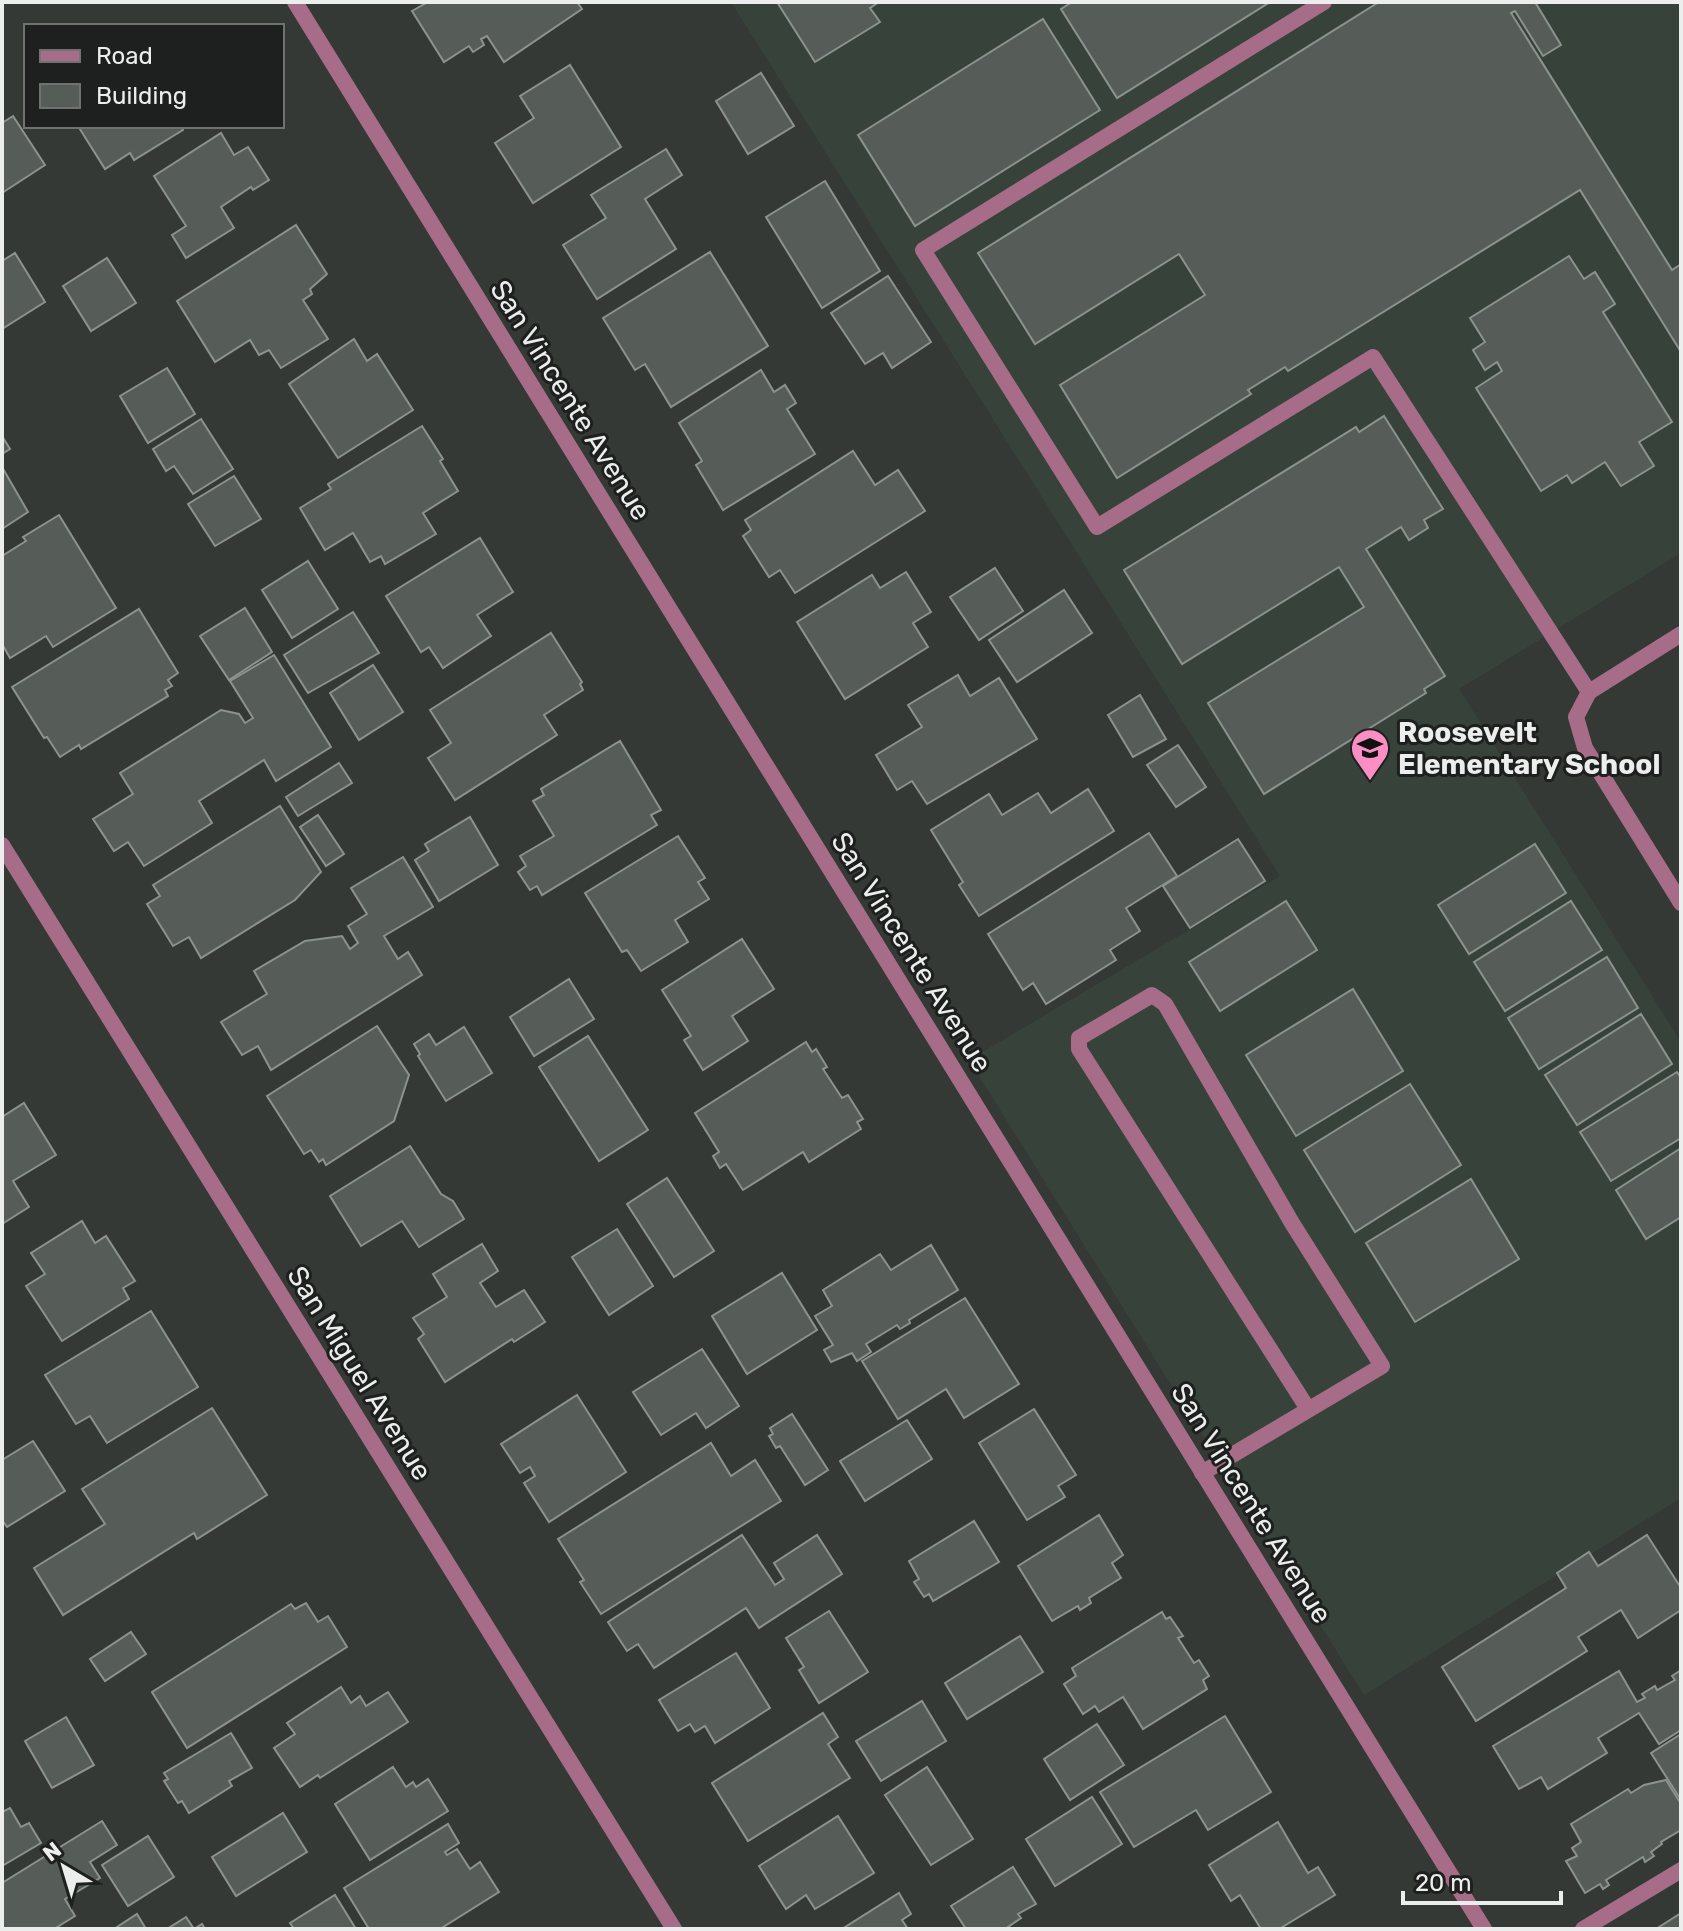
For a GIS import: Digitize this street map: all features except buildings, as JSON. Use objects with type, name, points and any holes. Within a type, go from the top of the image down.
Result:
[{"type":"street","name":"San Vincente Avenue","points":[[295,2],[1484,1929]]},
{"type":"street","points":[[1324,2],[923,250],[1097,527],[1373,357],[1589,692]]},
{"type":"street","points":[[1681,634],[1589,692],[1576,717],[1585,748],[1681,903]]},
{"type":"street","name":"San Miguel Avenue","points":[[2,845],[674,1929]]},
{"type":"street","points":[[1202,1473],[1382,1366],[1292,1223],[1165,1004],[1152,995],[1079,1038],[1079,1049],[1308,1409]]},
{"type":"street","points":[[1583,1929],[1681,1870]]},
{"type":"shaded area","name":"Roosevelt Elementary School","points":[[731,2],[1677,2],[1681,8],[1681,553],[1459,689],[1681,1042],[1681,1498],[1364,1695],[969,1060],[1280,876]]},
{"type":"place","name":"Roosevelt Elementary School","points":[[1370,782]]}]
